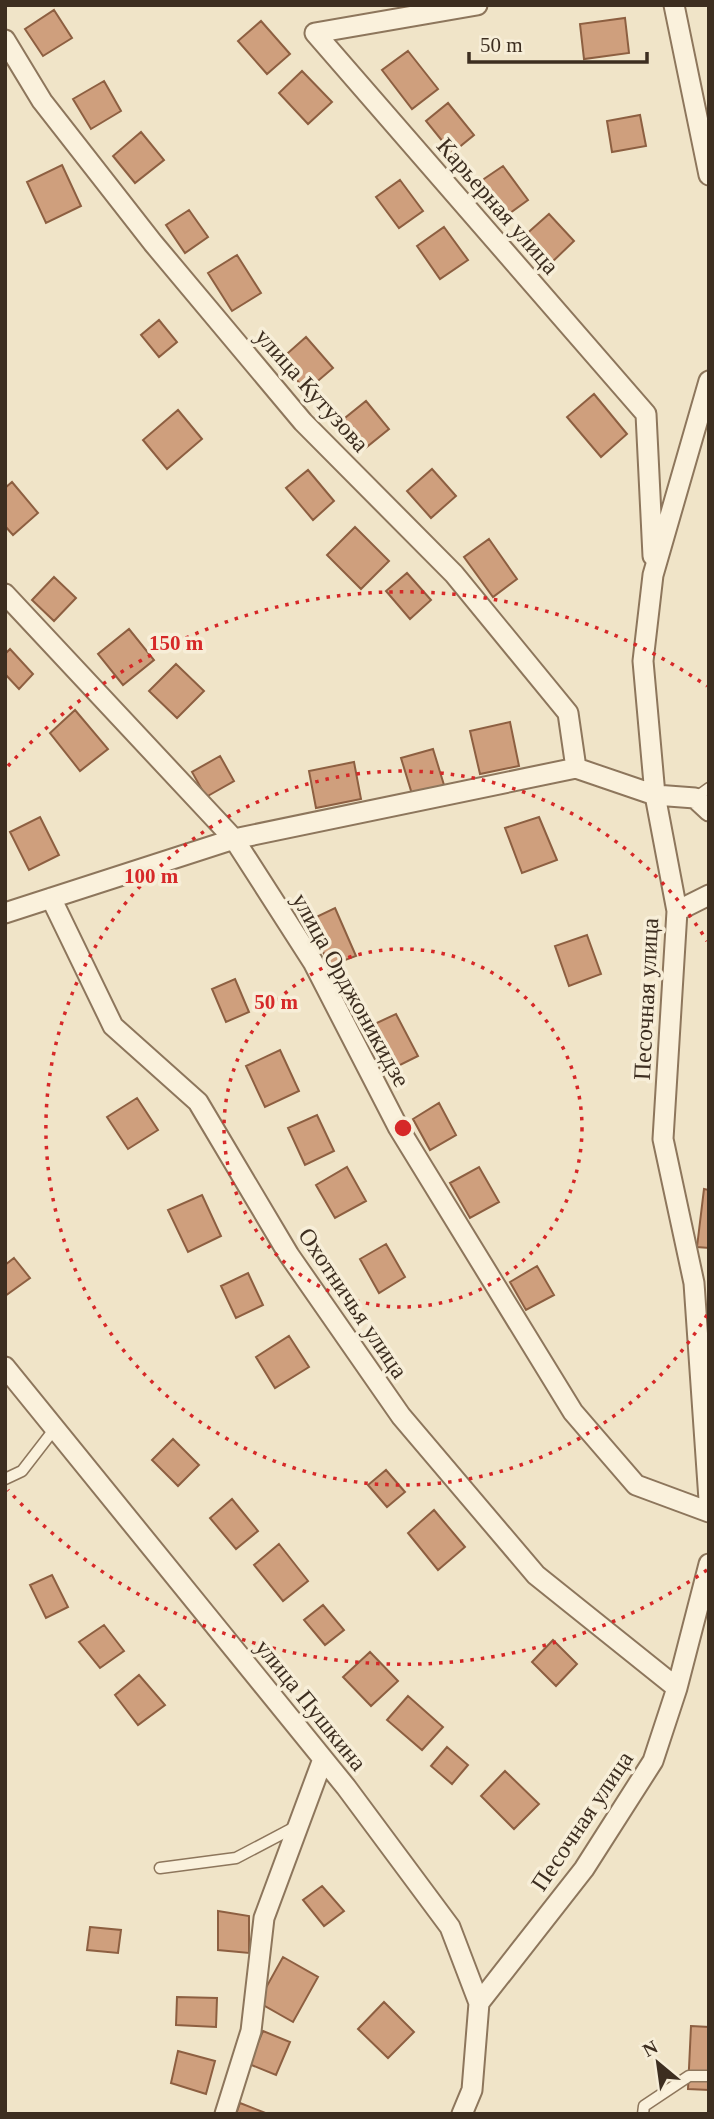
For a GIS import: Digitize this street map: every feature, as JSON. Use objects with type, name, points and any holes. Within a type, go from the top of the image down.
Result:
[{"type":"street","name":"Карьерная улица","points":[[477,5],[315,33],[646,414],[653,575]]},
{"type":"street","points":[[674,5],[709,175]]},
{"type":"street","name":"улица Кутузова","points":[[5,40],[42,101],[171,264],[303,422],[454,574],[568,713],[576,768]]},
{"type":"street","name":"Песочная улица","points":[[709,381],[653,575],[643,661],[655,796],[677,911],[663,1139],[701,1284],[709,1500]]},
{"type":"street","name":"улица Орджоникидзе","points":[[5,594],[234,839],[313,962],[398,1127],[573,1412],[636,1485],[709,1512]]},
{"type":"street","points":[[5,913],[234,839],[576,768],[655,796],[704,799]]},
{"type":"street","points":[[677,911],[709,895]]},
{"type":"street","name":"Охотничья улица","points":[[51,898],[113,1026],[198,1102],[289,1255],[401,1416],[536,1575],[677,1688]]},
{"type":"street","name":"улица Пушкина","points":[[5,1367],[57,1427],[323,1759],[450,1927],[479,2003],[472,2090],[462,2114]]},
{"type":"street","name":"Песочная улица","points":[[479,2003],[584,1869],[653,1761],[677,1688],[709,1564]]},
{"type":"street","points":[[225,2114],[251,2031],[264,1919],[323,1759]]},
{"type":"lane","points":[[5,1479],[22,1471],[57,1427]]},
{"type":"lane","points":[[160,1868],[236,1858],[298,1825]]},
{"type":"lane","points":[[643,2114],[644,2106],[689,2076],[709,2076]]},
{"type":"building","points":[[54,10],[72,38],[43,56],[25,29]]},
{"type":"building","points":[[625,18],[629,53],[584,59],[580,24]]},
{"type":"building","points":[[261,21],[290,54],[267,74],[238,41]]},
{"type":"building","points":[[408,51],[438,89],[412,109],[382,70]]},
{"type":"building","points":[[302,71],[332,102],[308,124],[279,93]]},
{"type":"building","points":[[104,81],[121,111],[91,129],[73,99]]},
{"type":"building","points":[[448,103],[474,135],[452,153],[426,121]]},
{"type":"building","points":[[640,115],[646,146],[612,152],[607,121]]},
{"type":"building","points":[[141,132],[164,160],[135,183],[113,156]]},
{"type":"building","points":[[62,165],[81,206],[46,223],[27,182]]},
{"type":"building","points":[[503,166],[528,200],[503,218],[478,183]]},
{"type":"building","points":[[400,180],[423,211],[399,228],[376,197]]},
{"type":"building","points":[[189,210],[208,237],[185,253],[166,225]]},
{"type":"building","points":[[549,214],[574,241],[549,265],[523,237]]},
{"type":"building","points":[[444,227],[468,260],[440,279],[417,246]]},
{"type":"building","points":[[237,255],[261,293],[232,311],[208,273]]},
{"type":"building","points":[[159,320],[177,342],[159,357],[141,335]]},
{"type":"building","points":[[306,337],[333,368],[306,391],[280,360]]},
{"type":"building","points":[[594,394],[627,434],[601,457],[567,417]]},
{"type":"building","points":[[366,401],[389,429],[363,450],[340,422]]},
{"type":"building","points":[[178,410],[202,439],[167,469],[143,440]]},
{"type":"building","points":[[432,469],[456,496],[431,518],[407,491]]},
{"type":"building","points":[[308,470],[334,501],[313,520],[286,488]]},
{"type":"building","points":[[12,482],[38,513],[13,535],[5,526],[5,488]]},
{"type":"building","points":[[355,527],[389,561],[361,589],[327,555]]},
{"type":"building","points":[[489,539],[517,579],[493,597],[464,557]]},
{"type":"building","points":[[407,573],[431,600],[410,619],[386,591]]},
{"type":"building","points":[[54,577],[76,598],[54,621],[32,600]]},
{"type":"building","points":[[129,629],[154,660],[123,685],[98,654]]},
{"type":"building","points":[[10,649],[33,674],[19,689],[5,674],[5,654]]},
{"type":"building","points":[[176,664],[204,691],[177,718],[149,691]]},
{"type":"building","points":[[75,710],[108,749],[80,771],[50,733]]},
{"type":"building","points":[[510,722],[519,766],[480,774],[470,731]]},
{"type":"building","points":[[433,749],[444,785],[412,794],[401,758]]},
{"type":"building","points":[[220,756],[234,781],[206,797],[192,772]]},
{"type":"building","points":[[354,762],[361,799],[316,808],[309,771]]},
{"type":"building","points":[[40,817],[59,855],[29,870],[10,832]]},
{"type":"building","points":[[539,817],[557,860],[522,873],[505,828]]},
{"type":"building","points":[[335,908],[356,956],[329,966],[310,920]]},
{"type":"building","points":[[587,935],[601,974],[569,986],[555,946]]},
{"type":"building","points":[[235,979],[249,1012],[226,1022],[212,989]]},
{"type":"building","points":[[396,1014],[418,1056],[388,1071],[366,1028]]},
{"type":"building","points":[[280,1050],[299,1091],[265,1107],[246,1066]]},
{"type":"building","points":[[137,1098],[158,1130],[128,1149],[107,1117]]},
{"type":"building","points":[[439,1103],[456,1135],[430,1150],[413,1119]]},
{"type":"building","points":[[317,1115],[334,1151],[305,1165],[288,1128]]},
{"type":"building","points":[[347,1167],[366,1201],[335,1218],[316,1185]]},
{"type":"building","points":[[479,1167],[499,1202],[470,1218],[450,1183]]},
{"type":"building","points":[[704,1189],[709,1190],[709,1248],[697,1247]]},
{"type":"building","points":[[202,1195],[221,1236],[188,1252],[168,1210]]},
{"type":"building","points":[[386,1244],[405,1277],[379,1293],[360,1259]]},
{"type":"building","points":[[14,1258],[30,1278],[5,1296],[5,1265]]},
{"type":"building","points":[[537,1266],[554,1295],[526,1310],[510,1282]]},
{"type":"building","points":[[248,1273],[263,1305],[236,1318],[221,1286]]},
{"type":"building","points":[[289,1336],[309,1367],[275,1388],[256,1357]]},
{"type":"building","points":[[173,1439],[199,1465],[178,1486],[152,1460]]},
{"type":"building","points":[[386,1470],[405,1492],[387,1507],[368,1485]]},
{"type":"building","points":[[232,1499],[258,1531],[236,1549],[210,1518]]},
{"type":"building","points":[[434,1510],[465,1547],[438,1570],[408,1533]]},
{"type":"building","points":[[279,1544],[308,1581],[283,1601],[254,1565]]},
{"type":"building","points":[[52,1575],[68,1607],[46,1618],[30,1585]]},
{"type":"building","points":[[323,1605],[344,1630],[325,1645],[304,1620]]},
{"type":"building","points":[[104,1625],[124,1651],[100,1668],[79,1642]]},
{"type":"building","points":[[553,1640],[577,1664],[556,1686],[532,1662]]},
{"type":"building","points":[[370,1652],[398,1681],[371,1706],[343,1677]]},
{"type":"building","points":[[139,1675],[165,1705],[138,1725],[115,1695]]},
{"type":"building","points":[[408,1696],[443,1727],[422,1750],[387,1720]]},
{"type":"building","points":[[447,1747],[468,1765],[452,1784],[431,1766]]},
{"type":"building","points":[[505,1771],[539,1804],[514,1829],[481,1796]]},
{"type":"building","points":[[322,1886],[344,1911],[324,1926],[303,1900]]},
{"type":"building","points":[[218,1911],[249,1916],[249,1953],[218,1950]]},
{"type":"building","points":[[90,1927],[121,1930],[118,1953],[87,1950]]},
{"type":"building","points":[[283,1957],[318,1977],[293,2022],[258,2002]]},
{"type":"building","points":[[177,1997],[217,1998],[216,2027],[176,2025]]},
{"type":"building","points":[[384,2002],[414,2032],[388,2058],[358,2029]]},
{"type":"building","points":[[691,2026],[709,2027],[709,2090],[688,2089]]},
{"type":"building","points":[[263,2031],[290,2042],[276,2075],[249,2064]]},
{"type":"building","points":[[178,2051],[215,2061],[206,2094],[171,2083]]},
{"type":"building","points":[[240,2103],[268,2114],[236,2114]]}]
